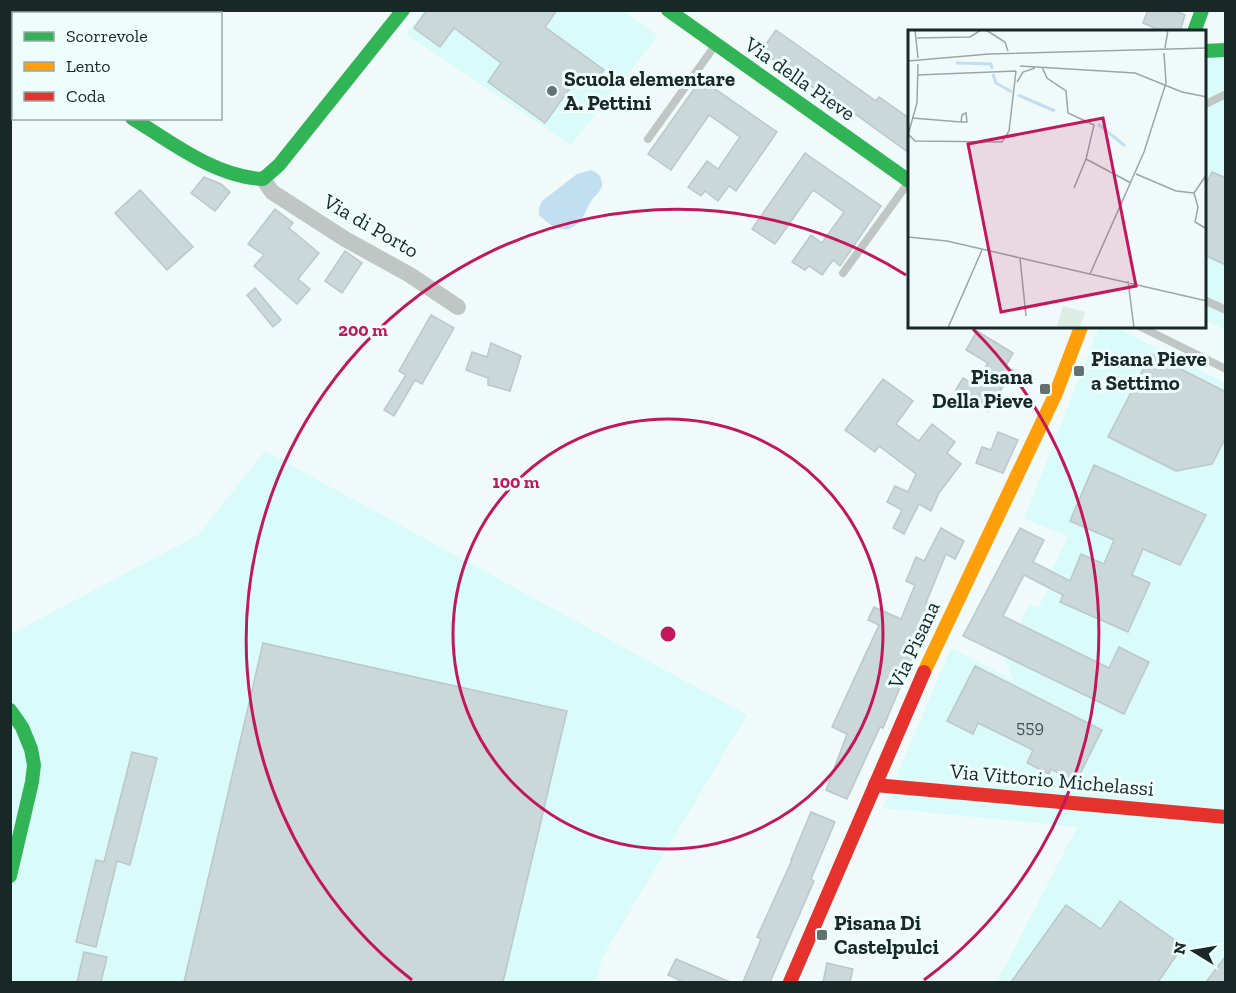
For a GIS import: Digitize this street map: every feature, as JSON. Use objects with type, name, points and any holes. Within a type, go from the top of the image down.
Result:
[{"type":"street","points":[[136,120],[230,174],[251,180],[263,180],[279,165],[403,10]]},
{"type":"street","name":"Via della Pieve","points":[[668,10],[908,181]]},
{"type":"street","points":[[1195,30],[1202,10]]},
{"type":"street","points":[[1206,51],[1226,50]]},
{"type":"street","name":"Via di Porto","points":[[263,180],[272,192],[336,233],[410,275],[458,307]]},
{"type":"street","name":"Via Pisana","points":[[790,982],[936,645],[1045,418],[1081,328]]},
{"type":"street","points":[[10,711],[22,727],[34,765],[10,876]]},
{"type":"street","name":"Via Vittorio Michelassi","points":[[875,786],[1226,817]]},
{"type":"lane","points":[[648,139],[716,45]]},
{"type":"lane","points":[[1206,104],[1226,94]]},
{"type":"lane","points":[[843,273],[908,183]]},
{"type":"lane","points":[[1206,301],[1226,310]]},
{"type":"lane","points":[[1143,328],[1226,369]]},
{"type":"shaded area","name":"Scuola elementare A. Pettini","points":[[622,10],[658,36],[571,145],[406,34],[423,11]]},
{"type":"shaded area","points":[[1225,39],[1225,330],[1206,320],[1206,56]]},
{"type":"shaded area","points":[[591,170],[600,176],[602,186],[578,223],[567,229],[561,229],[539,215],[542,201],[577,174]]},
{"type":"shaded area","points":[[1099,328],[1117,328],[1225,383],[1225,982],[997,982],[1077,827],[883,808],[951,648],[1013,680],[1004,656],[1030,604],[1038,608],[1049,588],[1056,574],[1051,572],[1068,536],[1024,519]]},
{"type":"shaded area","points":[[265,451],[747,715],[602,958],[596,982],[11,982],[11,634],[198,535]]},
{"type":"building","points":[[427,10],[557,10],[545,27],[604,70],[592,87],[578,77],[545,123],[488,82],[501,63],[454,28],[440,47],[414,28]]},
{"type":"building","points":[[1148,10],[1174,10],[1185,15],[1181,30],[1159,30],[1143,23]]},
{"type":"building","points":[[776,30],[876,101],[879,97],[908,117],[908,152],[855,114],[853,116],[761,51]]},
{"type":"building","points":[[701,79],[777,132],[736,191],[729,186],[718,201],[705,191],[701,196],[688,187],[707,161],[718,169],[740,137],[709,115],[671,170],[648,154]]},
{"type":"building","points":[[805,153],[881,206],[840,266],[833,260],[822,275],[809,266],[805,270],[792,262],[811,235],[822,243],[844,212],[813,190],[775,244],[752,229]]},
{"type":"building","points":[[1212,172],[1226,178],[1226,265],[1206,256],[1206,184]]},
{"type":"building","points":[[204,177],[221,184],[230,192],[215,211],[191,193]]},
{"type":"building","points":[[140,190],[193,247],[167,270],[115,213]]},
{"type":"building","points":[[275,209],[293,223],[289,228],[319,253],[298,279],[310,289],[297,304],[254,266],[264,255],[248,244]]},
{"type":"building","points":[[345,251],[362,263],[342,293],[325,281]]},
{"type":"building","points":[[255,288],[281,320],[273,327],[247,295]]},
{"type":"building","points":[[431,315],[454,328],[422,384],[415,380],[394,416],[384,410],[406,375],[399,371]]},
{"type":"building","points":[[977,331],[1013,353],[1006,366],[1013,370],[988,411],[955,391],[963,378],[975,385],[988,363],[966,350]]},
{"type":"building","points":[[491,343],[521,356],[510,391],[488,385],[488,378],[466,370],[472,352],[487,357]]},
{"type":"building","points":[[1151,354],[1226,392],[1226,437],[1212,464],[1176,471],[1108,437]]},
{"type":"building","points":[[883,379],[913,401],[896,424],[919,441],[932,424],[955,442],[947,453],[961,464],[939,493],[931,511],[919,504],[904,534],[893,528],[902,510],[887,502],[895,486],[908,492],[916,474],[879,446],[875,452],[845,430]]},
{"type":"building","points":[[998,432],[1018,440],[1003,473],[976,463],[982,447],[991,450]]},
{"type":"building","points":[[1094,465],[1206,515],[1180,565],[1143,549],[1132,575],[1150,583],[1128,632],[1060,602],[1063,595],[1024,575],[1003,616],[1109,668],[1119,647],[1149,662],[1124,714],[963,636],[1020,528],[1044,540],[1033,562],[1070,581],[1081,554],[1104,564],[1114,540],[1070,521]]},
{"type":"building","points":[[941,528],[964,541],[955,559],[946,554],[926,603],[934,606],[883,728],[880,727],[847,799],[826,790],[847,734],[832,727],[879,625],[868,620],[874,607],[901,619],[915,585],[906,581],[916,557],[924,561]]},
{"type":"building","points":[[263,643],[567,711],[503,982],[184,982]]},
{"type":"building","points":[[975,666],[1102,730],[1076,782],[1051,769],[1049,774],[1027,763],[1033,750],[978,723],[973,734],[947,721]]},
{"type":"building","points":[[132,752],[157,758],[130,865],[117,861],[96,947],[76,942],[96,860],[104,862]]},
{"type":"building","points":[[811,812],[835,822],[811,879],[814,881],[770,982],[743,982],[761,939],[757,937]]},
{"type":"building","points":[[1120,901],[1183,946],[1158,982],[1011,982],[1066,905],[1101,929]]},
{"type":"building","points":[[84,952],[107,957],[101,982],[77,982]]},
{"type":"building","points":[[1226,956],[1226,982],[1206,982]]},
{"type":"building","points":[[676,959],[730,982],[683,982],[668,975]]},
{"type":"building","points":[[827,963],[853,969],[850,982],[823,982]]},
{"type":"traffic: fast","points":[[135,120],[211,165],[245,177],[263,179],[279,165],[403,10]]},
{"type":"traffic: fast","points":[[668,10],[908,180]]},
{"type":"traffic: fast","points":[[1195,30],[1202,10]]},
{"type":"traffic: fast","points":[[1206,51],[1226,50]]},
{"type":"traffic: fast","points":[[10,710],[22,727],[31,749],[34,765],[10,876]]},
{"type":"traffic: slow","points":[[924,672],[1056,393],[1081,328]]},
{"type":"traffic: jam","points":[[790,982],[924,672]]},
{"type":"traffic: jam","points":[[875,785],[1226,817]]},
{"type":"place","name":"Scuola elementare A. Pettini","points":[[552,91]]},
{"type":"place","name":"Pisana Pieve a Settimo","points":[[1079,371]]},
{"type":"place","name":"Pisana Della Pieve","points":[[1045,389]]},
{"type":"place","name":"Pisana Di Castelpulci","points":[[822,935]]}]
